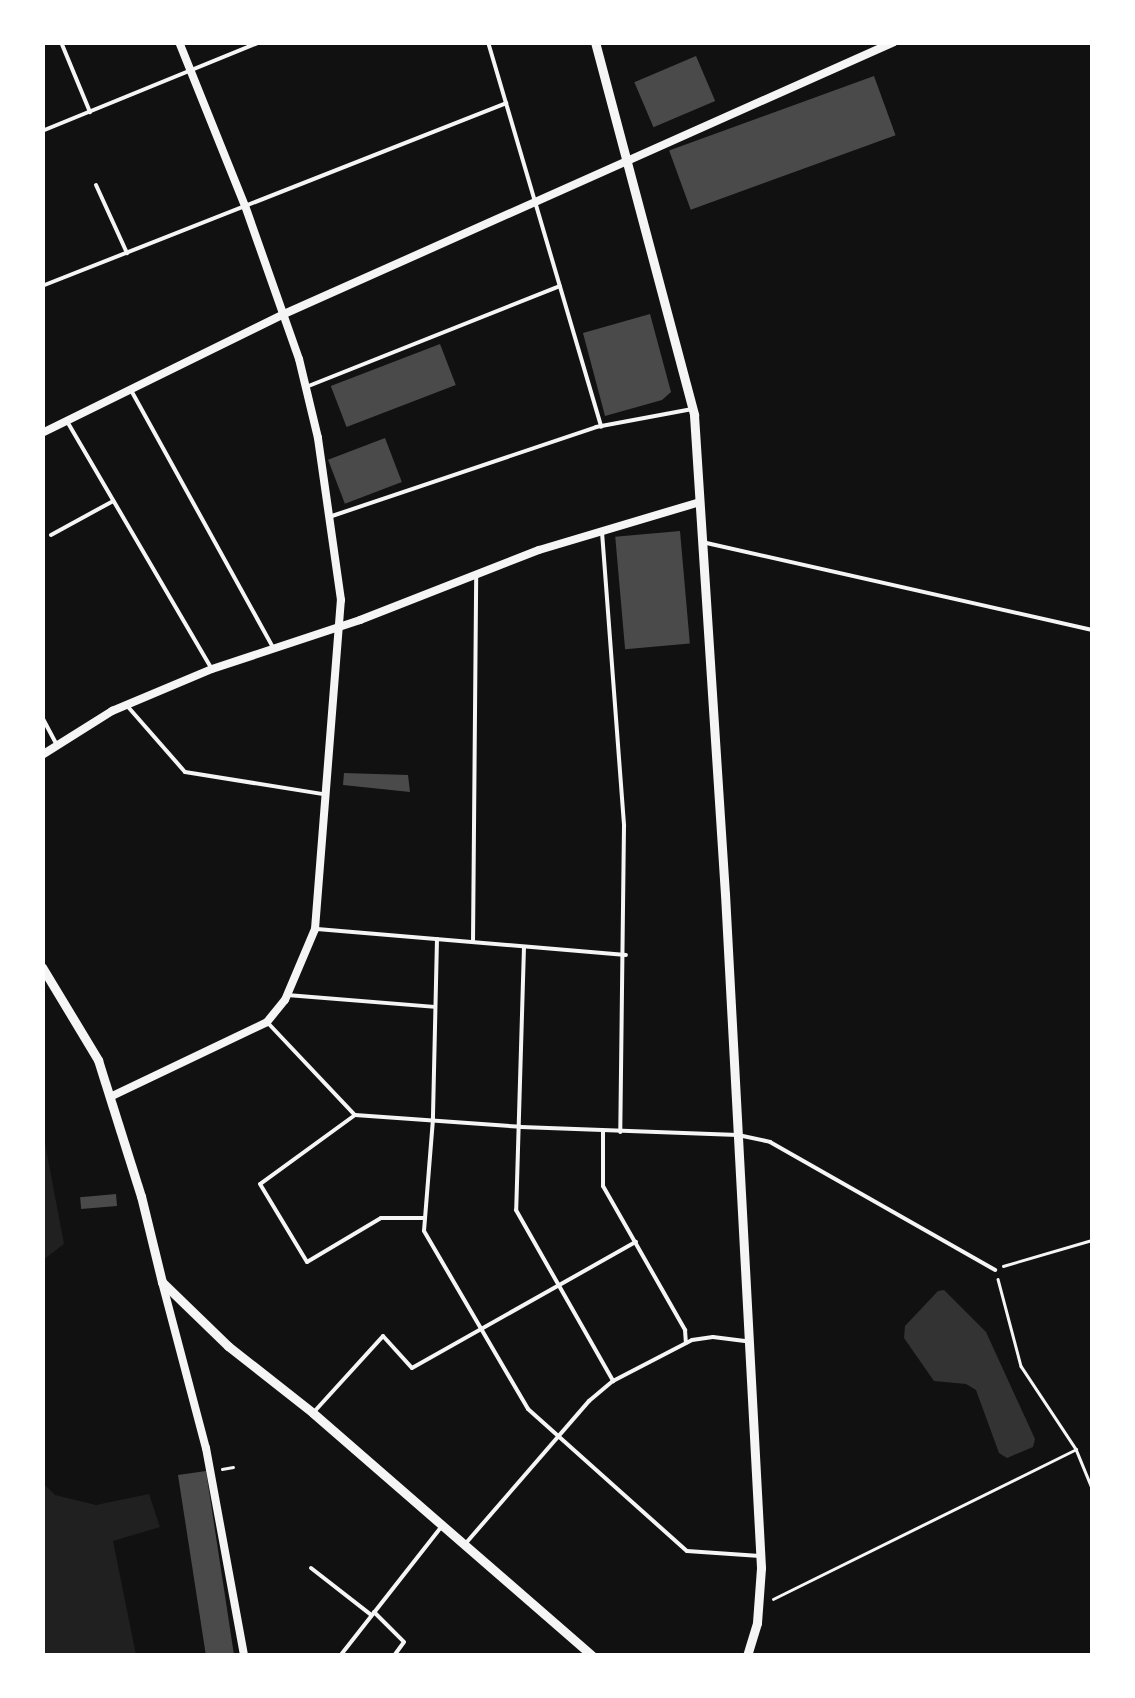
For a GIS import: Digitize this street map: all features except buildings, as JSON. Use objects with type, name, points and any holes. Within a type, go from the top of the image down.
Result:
[{"type":"street","points":[[110,1097],[267,1022],[287,995],[315,929],[341,600],[306,387],[246,206],[179,42]]},
{"type":"street","points":[[594,42],[692,409],[760,1556],[758,1607],[747,1656]]},
{"type":"street","points":[[42,432],[284,314],[894,42]]},
{"type":"street","points":[[42,755],[126,704],[212,669],[272,646],[338,628],[476,572],[700,502]]},
{"type":"street","points":[[42,967],[98,1060],[141,1196],[206,1448],[244,1656]]},
{"type":"street","points":[[162,1282],[228,1346],[313,1412],[440,1527],[593,1656]]},
{"type":"lane","points":[[61,42],[90,112]]},
{"type":"lane","points":[[42,131],[260,42]]},
{"type":"lane","points":[[488,42],[600,427]]},
{"type":"lane","points":[[42,286],[506,103]]},
{"type":"lane","points":[[96,185],[127,253]]},
{"type":"lane","points":[[306,387],[560,286]]},
{"type":"lane","points":[[131,390],[272,646]]},
{"type":"lane","points":[[329,517],[600,427],[692,409]]},
{"type":"lane","points":[[66,422],[212,669]]},
{"type":"lane","points":[[52,534],[114,501]]},
{"type":"lane","points":[[602,531],[624,826],[626,955],[620,1132]]},
{"type":"lane","points":[[702,542],[1092,630]]},
{"type":"lane","points":[[473,942],[476,572]]},
{"type":"lane","points":[[126,704],[185,772],[326,794]]},
{"type":"lane","points":[[42,716],[57,746]]},
{"type":"lane","points":[[315,929],[626,955]]},
{"type":"lane","points":[[437,939],[433,1119],[424,1231],[528,1408],[687,1551],[760,1556]]},
{"type":"lane","points":[[524,946],[516,1210],[613,1381]]},
{"type":"lane","points":[[287,995],[435,1007]]},
{"type":"lane","points":[[267,1022],[355,1115]]},
{"type":"lane","points":[[425,1218],[381,1218],[307,1262],[260,1184],[355,1115],[521,1127],[738,1135],[770,1142],[996,1270]]},
{"type":"lane","points":[[604,1131],[603,1186],[685,1330],[686,1343]]},
{"type":"lane","points":[[313,1412],[384,1336],[412,1368],[636,1242]]},
{"type":"lane","points":[[463,1547],[562,1437],[589,1401],[613,1381],[686,1343],[713,1337],[745,1341]]},
{"type":"lane","points":[[340,1656],[440,1527]]},
{"type":"lane","points":[[311,1568],[404,1642],[394,1656]]},
{"type":"path","points":[[1092,1240],[996,1270],[1021,1366],[1076,1450],[1092,1488]]},
{"type":"path","points":[[758,1607],[1076,1450]]},
{"type":"shaded area","points":[[42,1128],[64,1244],[43,1260],[42,1260]]},
{"type":"shaded area","points":[[944,1290],[986,1332],[1035,1439],[1033,1447],[1007,1458],[999,1453],[976,1390],[966,1384],[934,1381],[904,1338],[905,1326],[938,1291]]},
{"type":"shaded area","points":[[43,1483],[55,1495],[96,1505],[149,1494],[160,1527],[113,1541],[136,1655],[43,1655]]}]
